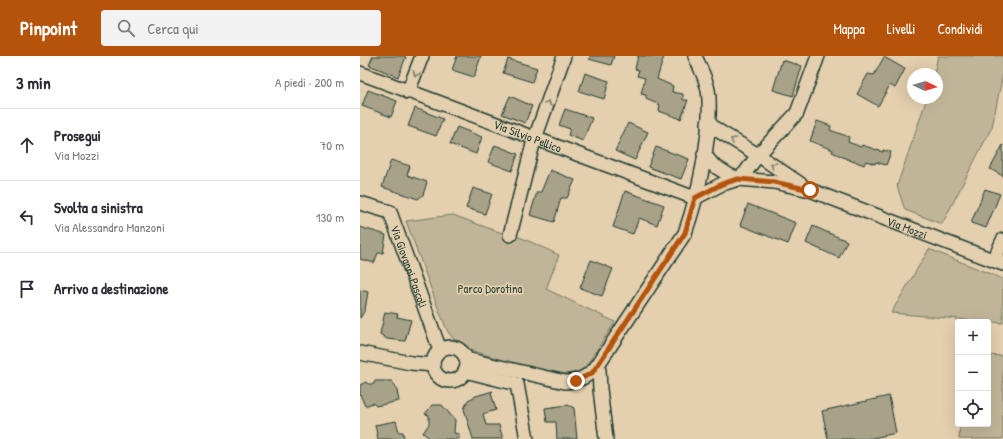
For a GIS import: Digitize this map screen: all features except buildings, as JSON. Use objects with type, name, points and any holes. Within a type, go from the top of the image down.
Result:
[{"type":"street","points":[[408,92],[422,56]]},
{"type":"street","points":[[510,235],[536,140],[564,56]]},
{"type":"street","points":[[466,365],[565,382],[576,381],[592,373],[685,233],[695,198],[704,154],[708,124],[708,92],[704,76],[695,56]]},
{"type":"street","points":[[758,155],[797,113],[818,56]]},
{"type":"street","name":"Via Silvio Pellico","points":[[360,73],[536,140],[695,198]]},
{"type":"street","name":"Via Mozzi","points":[[708,124],[810,190]]},
{"type":"street","name":"Via Mozzi","points":[[704,154],[713,165],[738,179],[774,182],[810,190],[998,262]]},
{"type":"street","name":"Via Mozzi","points":[[695,198],[722,184],[738,179],[745,173],[758,155]]},
{"type":"street","name":"Via Giovanni Pascoli","points":[[360,202],[390,212],[440,350]]},
{"type":"street","points":[[998,262],[1003,240]]},
{"type":"street","points":[[455,348],[462,352],[466,365],[457,380],[443,380],[436,374],[433,365],[435,356],[440,350],[455,348]]},
{"type":"street","points":[[360,353],[411,363],[433,365]]},
{"type":"street","points":[[466,365],[518,384],[527,439]]},
{"type":"street","points":[[597,366],[599,370],[606,439]]},
{"type":"green space","points":[[938,56],[1003,56],[1003,73],[992,127],[942,224],[905,210],[897,186],[925,104],[943,104],[943,68],[935,68]]},
{"type":"green space","name":"Parco Dorotina","points":[[453,215],[496,231],[522,238],[559,255],[546,289],[615,322],[586,366],[579,372],[565,374],[519,365],[460,347],[448,332],[406,221]]},
{"type":"green space","points":[[929,249],[1003,279],[1003,323],[991,322],[991,319],[958,319],[891,313]]},
{"type":"green space","points":[[991,355],[1003,356],[1003,439],[959,439],[960,427],[991,427]]},
{"type":"route","points":[[576,381],[592,373],[685,233],[695,198],[722,184],[738,179],[761,180],[810,190]]}]
